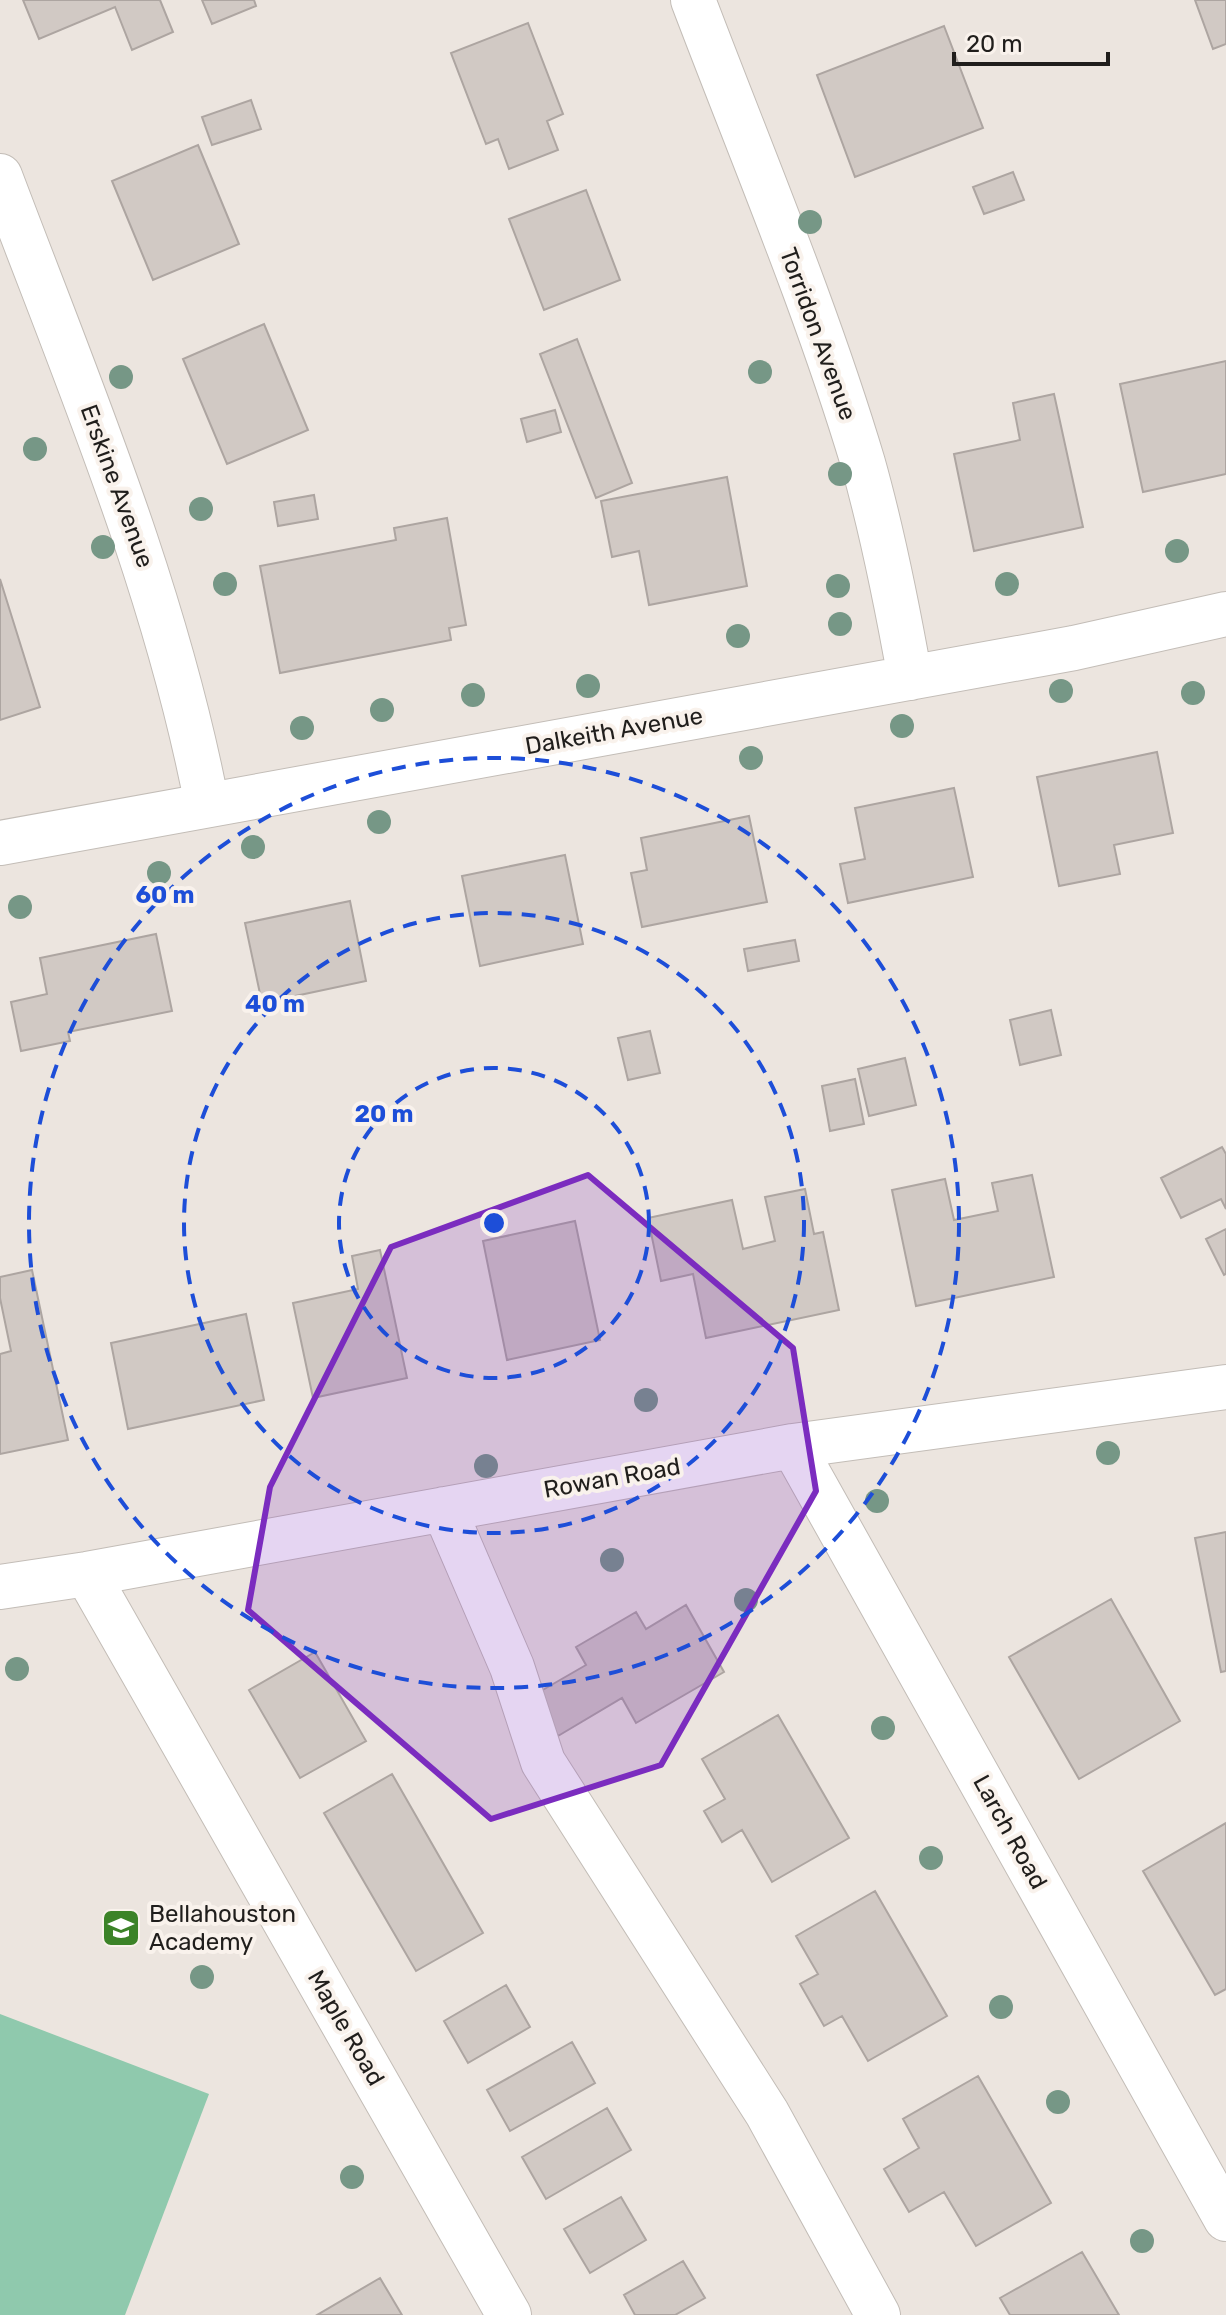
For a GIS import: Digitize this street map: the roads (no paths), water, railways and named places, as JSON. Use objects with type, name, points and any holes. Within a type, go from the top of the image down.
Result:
[{"type":"street","name":"Torridon Avenue","points":[[693,0],[831,364],[891,571],[910,678]]},
{"type":"street","name":"Erskine Avenue","points":[[0,176],[95,424],[169,635],[207,805]]},
{"type":"street","name":"Dalkeith Avenue","points":[[0,843],[1074,648],[1226,614]]},
{"type":"street","name":"Rowan Road","points":[[0,1587],[87,1574],[793,1446],[1226,1387]]},
{"type":"street","name":"Larch Road","points":[[793,1446],[1226,2219]]},
{"type":"street","points":[[444,1509],[512,1667],[543,1762],[767,2113],[878,2315]]},
{"type":"street","name":"Maple Road","points":[[87,1574],[509,2315]]},
{"type":"place","name":"Bellahouston Academy","points":[[121,1928]]}]
